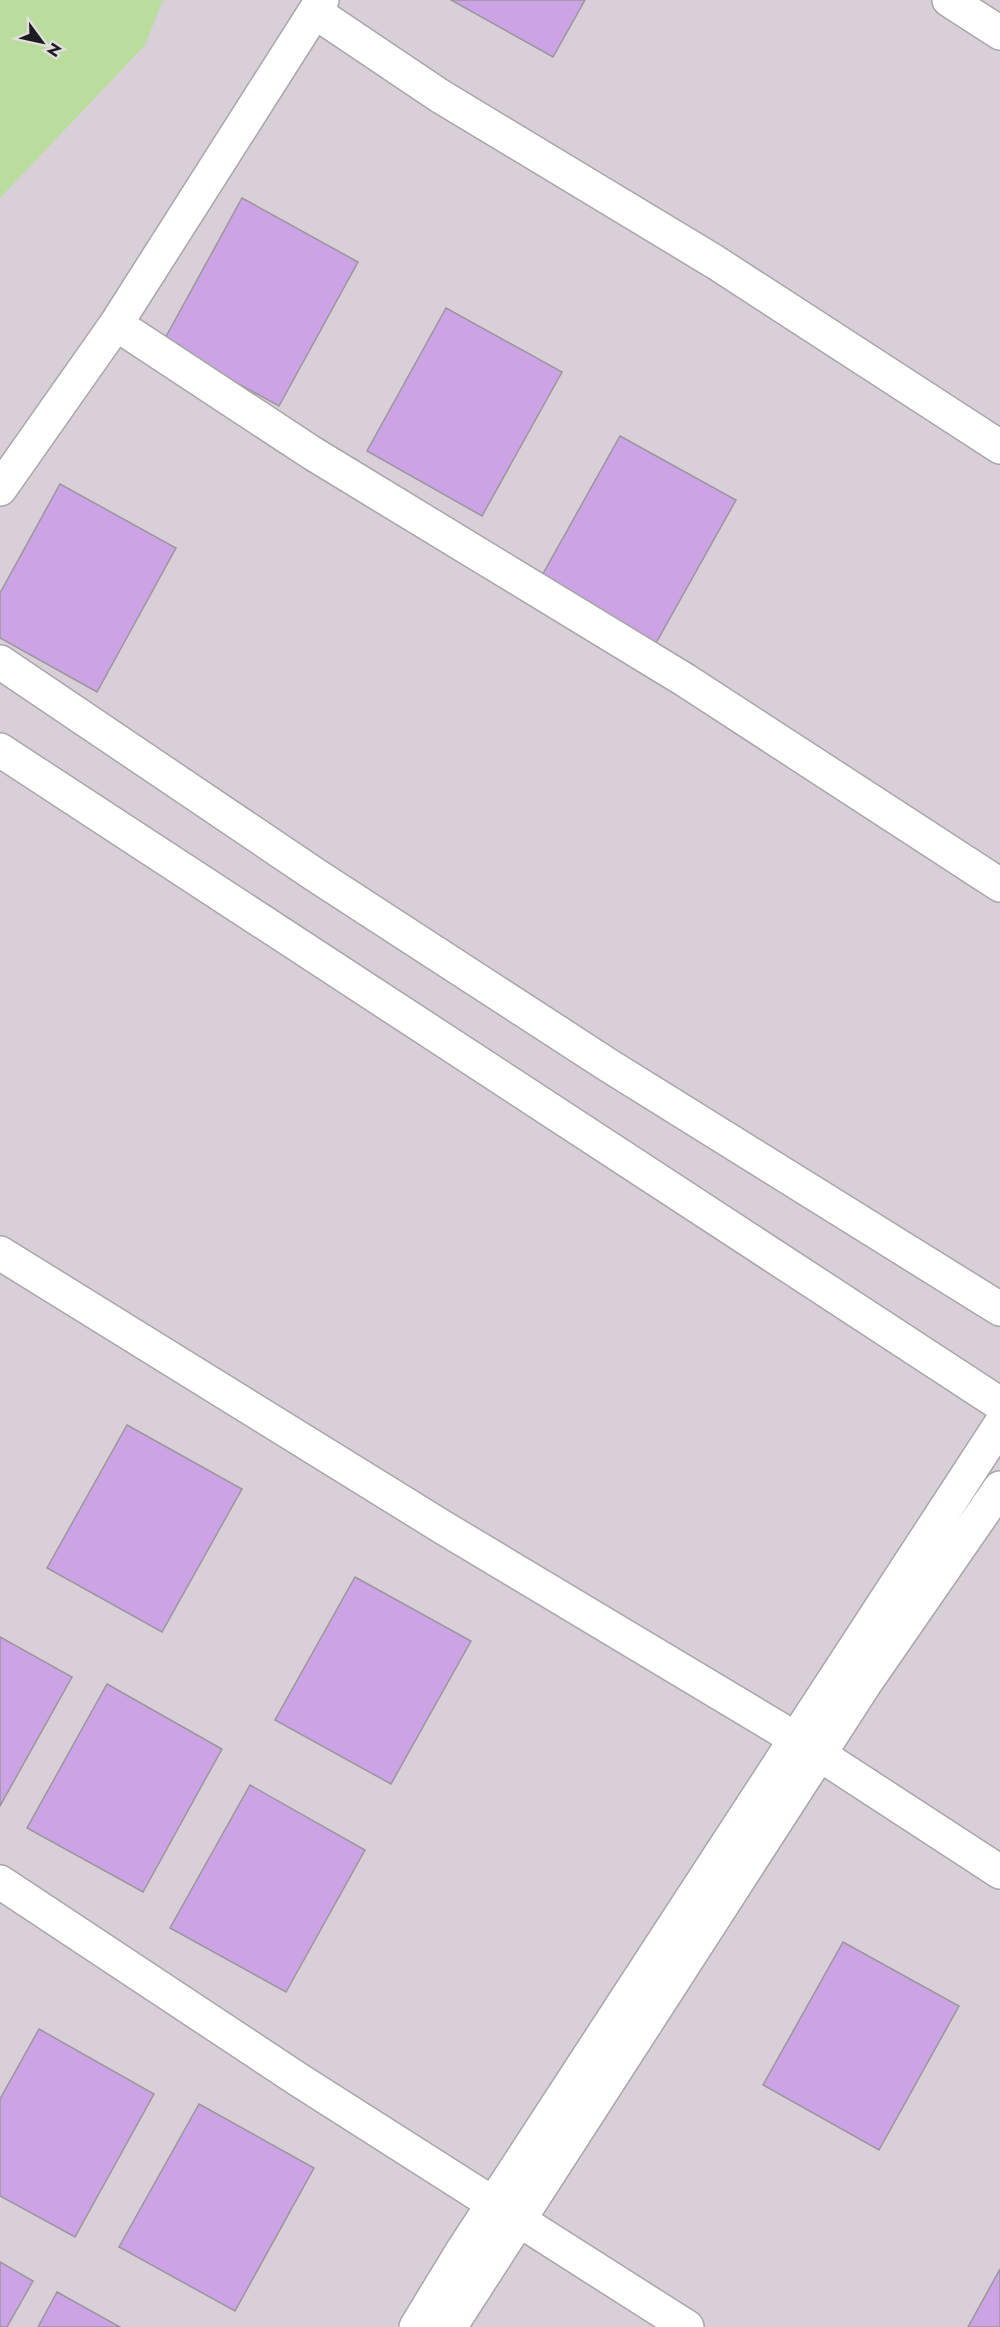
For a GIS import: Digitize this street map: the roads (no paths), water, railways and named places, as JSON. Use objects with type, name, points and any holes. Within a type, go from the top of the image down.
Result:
[{"type":"lane","points":[[949,0],[1000,33]]},
{"type":"lane","points":[[0,489],[116,324],[318,6],[440,96],[715,262],[1000,447]]},
{"type":"lane","points":[[116,324],[312,453],[686,680],[1000,885]]},
{"type":"lane","points":[[0,662],[317,876],[608,1065],[1000,1309]]},
{"type":"lane","points":[[0,750],[1000,1404]]},
{"type":"lane","points":[[0,1253],[444,1528],[808,1746],[1000,1872]]},
{"type":"lane","points":[[416,2327],[505,2212],[808,1746],[1000,1425]]},
{"type":"lane","points":[[808,1746],[1000,1488]]},
{"type":"lane","points":[[0,1882],[299,2080],[687,2327]]},
{"type":"lane","points":[[450,2327],[505,2212]]}]
